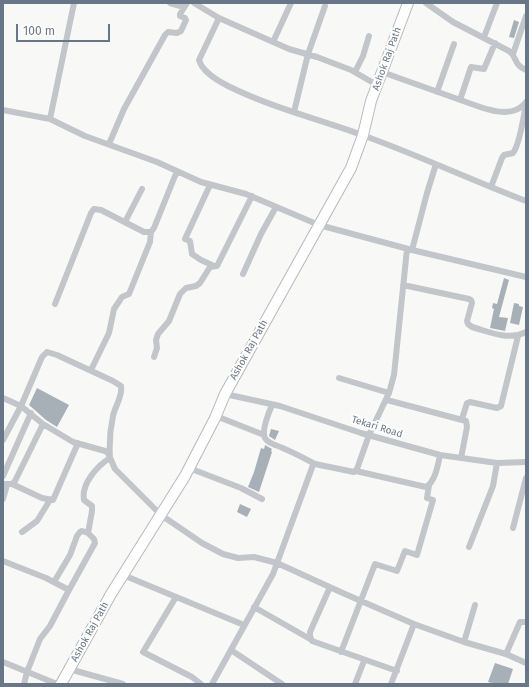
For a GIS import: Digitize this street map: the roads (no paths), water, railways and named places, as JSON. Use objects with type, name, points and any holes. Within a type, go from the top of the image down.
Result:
[{"type":"main road","name":"Ashok Raj Path","points":[[61,684],[123,575],[189,468],[216,416],[225,394],[351,168],[377,85],[408,3]]},
{"type":"street","points":[[50,119],[74,3]]},
{"type":"street","points":[[109,144],[121,115],[165,35],[168,32],[178,33],[181,31],[186,20],[180,15],[185,5],[170,3]]},
{"type":"street","points":[[194,3],[219,18],[273,42],[355,72],[377,85]]},
{"type":"street","points":[[273,42],[290,3]]},
{"type":"street","points":[[426,3],[453,22],[509,51],[513,54],[518,66],[526,70]]},
{"type":"street","points":[[484,37],[497,3]]},
{"type":"street","points":[[294,112],[308,54],[325,6]]},
{"type":"street","points":[[513,54],[526,16]]},
{"type":"street","points":[[219,18],[200,56],[201,65],[208,72],[227,85],[256,99],[362,135],[526,201]]},
{"type":"street","points":[[355,72],[363,56],[369,36]]},
{"type":"street","points":[[460,100],[471,67],[484,69],[495,43]]},
{"type":"street","points":[[437,92],[454,44]]},
{"type":"street","points":[[382,72],[490,110],[503,112],[517,110],[526,103]]},
{"type":"street","points":[[491,187],[504,155],[515,151],[522,126],[526,103]]},
{"type":"street","points":[[3,110],[50,119],[78,132],[157,162],[210,185],[252,196],[319,225],[410,250],[526,277]]},
{"type":"street","points":[[356,471],[369,435],[389,393],[394,368],[403,285],[410,250],[436,164]]},
{"type":"street","points":[[91,370],[109,333],[114,309],[120,300],[129,294],[150,242],[151,232],[177,171]]},
{"type":"street","points":[[210,185],[185,239],[190,241],[192,254],[214,266]]},
{"type":"street","points":[[125,222],[142,189]]},
{"type":"street","points":[[154,357],[157,348],[156,340],[158,334],[169,321],[180,294],[186,288],[196,286],[200,283],[210,267],[218,266],[252,196]]},
{"type":"street","points":[[243,274],[261,234],[276,207]]},
{"type":"street","points":[[55,304],[91,213],[94,209],[101,210],[144,232],[151,232]]},
{"type":"street","points":[[403,285],[471,300],[472,303],[467,321],[469,326],[507,336],[518,336],[526,332]]},
{"type":"street","points":[[462,419],[465,407],[467,403],[470,402],[497,408],[501,406],[518,336]]},
{"type":"street","points":[[3,440],[42,357],[47,352],[91,370],[118,383],[121,386],[121,395],[114,412],[110,430],[110,458]]},
{"type":"street","points":[[339,378],[389,393]]},
{"type":"street","name":"Tekari Road","points":[[225,394],[306,414],[369,435],[440,455],[497,463],[526,462]]},
{"type":"street","points":[[3,398],[20,406],[43,424],[67,439],[78,444],[105,450],[115,469],[160,516],[202,543],[223,554],[238,558],[254,557],[277,563],[414,624],[464,642],[506,654],[526,663]]},
{"type":"street","points":[[386,400],[466,421],[467,423],[462,458]]},
{"type":"street","points":[[272,405],[267,416],[264,435],[266,441],[293,452],[315,464],[356,471],[421,487],[429,486]]},
{"type":"street","points":[[3,476],[31,414]]},
{"type":"street","points":[[216,416],[264,435]]},
{"type":"street","points":[[7,484],[15,481],[43,424]]},
{"type":"street","points":[[22,532],[37,521],[50,500],[55,498],[78,444]]},
{"type":"street","points":[[341,652],[375,564],[397,571],[405,551],[416,555],[433,500],[427,498],[429,486],[440,455]]},
{"type":"street","points":[[88,533],[92,510],[90,504],[84,500],[84,494],[92,474],[99,466],[110,458]]},
{"type":"street","points":[[469,547],[493,486],[497,463]]},
{"type":"street","points":[[212,684],[277,563],[315,464]]},
{"type":"street","points":[[189,468],[241,488],[262,499]]},
{"type":"street","points":[[513,528],[526,478]]},
{"type":"street","points":[[3,499],[7,484]]},
{"type":"street","points":[[7,484],[50,500]]},
{"type":"street","points":[[24,684],[27,672],[43,633],[50,626],[95,543],[94,539],[88,533],[80,532],[77,536],[70,555],[54,582]]},
{"type":"street","points":[[3,562],[54,582],[69,590]]},
{"type":"street","points":[[123,575],[244,626]]},
{"type":"street","points":[[310,639],[310,632],[330,587]]},
{"type":"street","points":[[176,597],[144,652],[192,677],[201,684]]},
{"type":"street","points":[[464,642],[475,605]]},
{"type":"street","points":[[254,607],[310,639],[314,643],[397,671]]},
{"type":"street","points":[[506,654],[520,622],[526,622]]},
{"type":"street","points":[[392,684],[414,624]]},
{"type":"street","points":[[231,650],[282,684]]},
{"type":"street","points":[[355,684],[364,660]]},
{"type":"street","points":[[3,662],[57,684]]},
{"type":"street","points":[[69,669],[123,684]]}]
